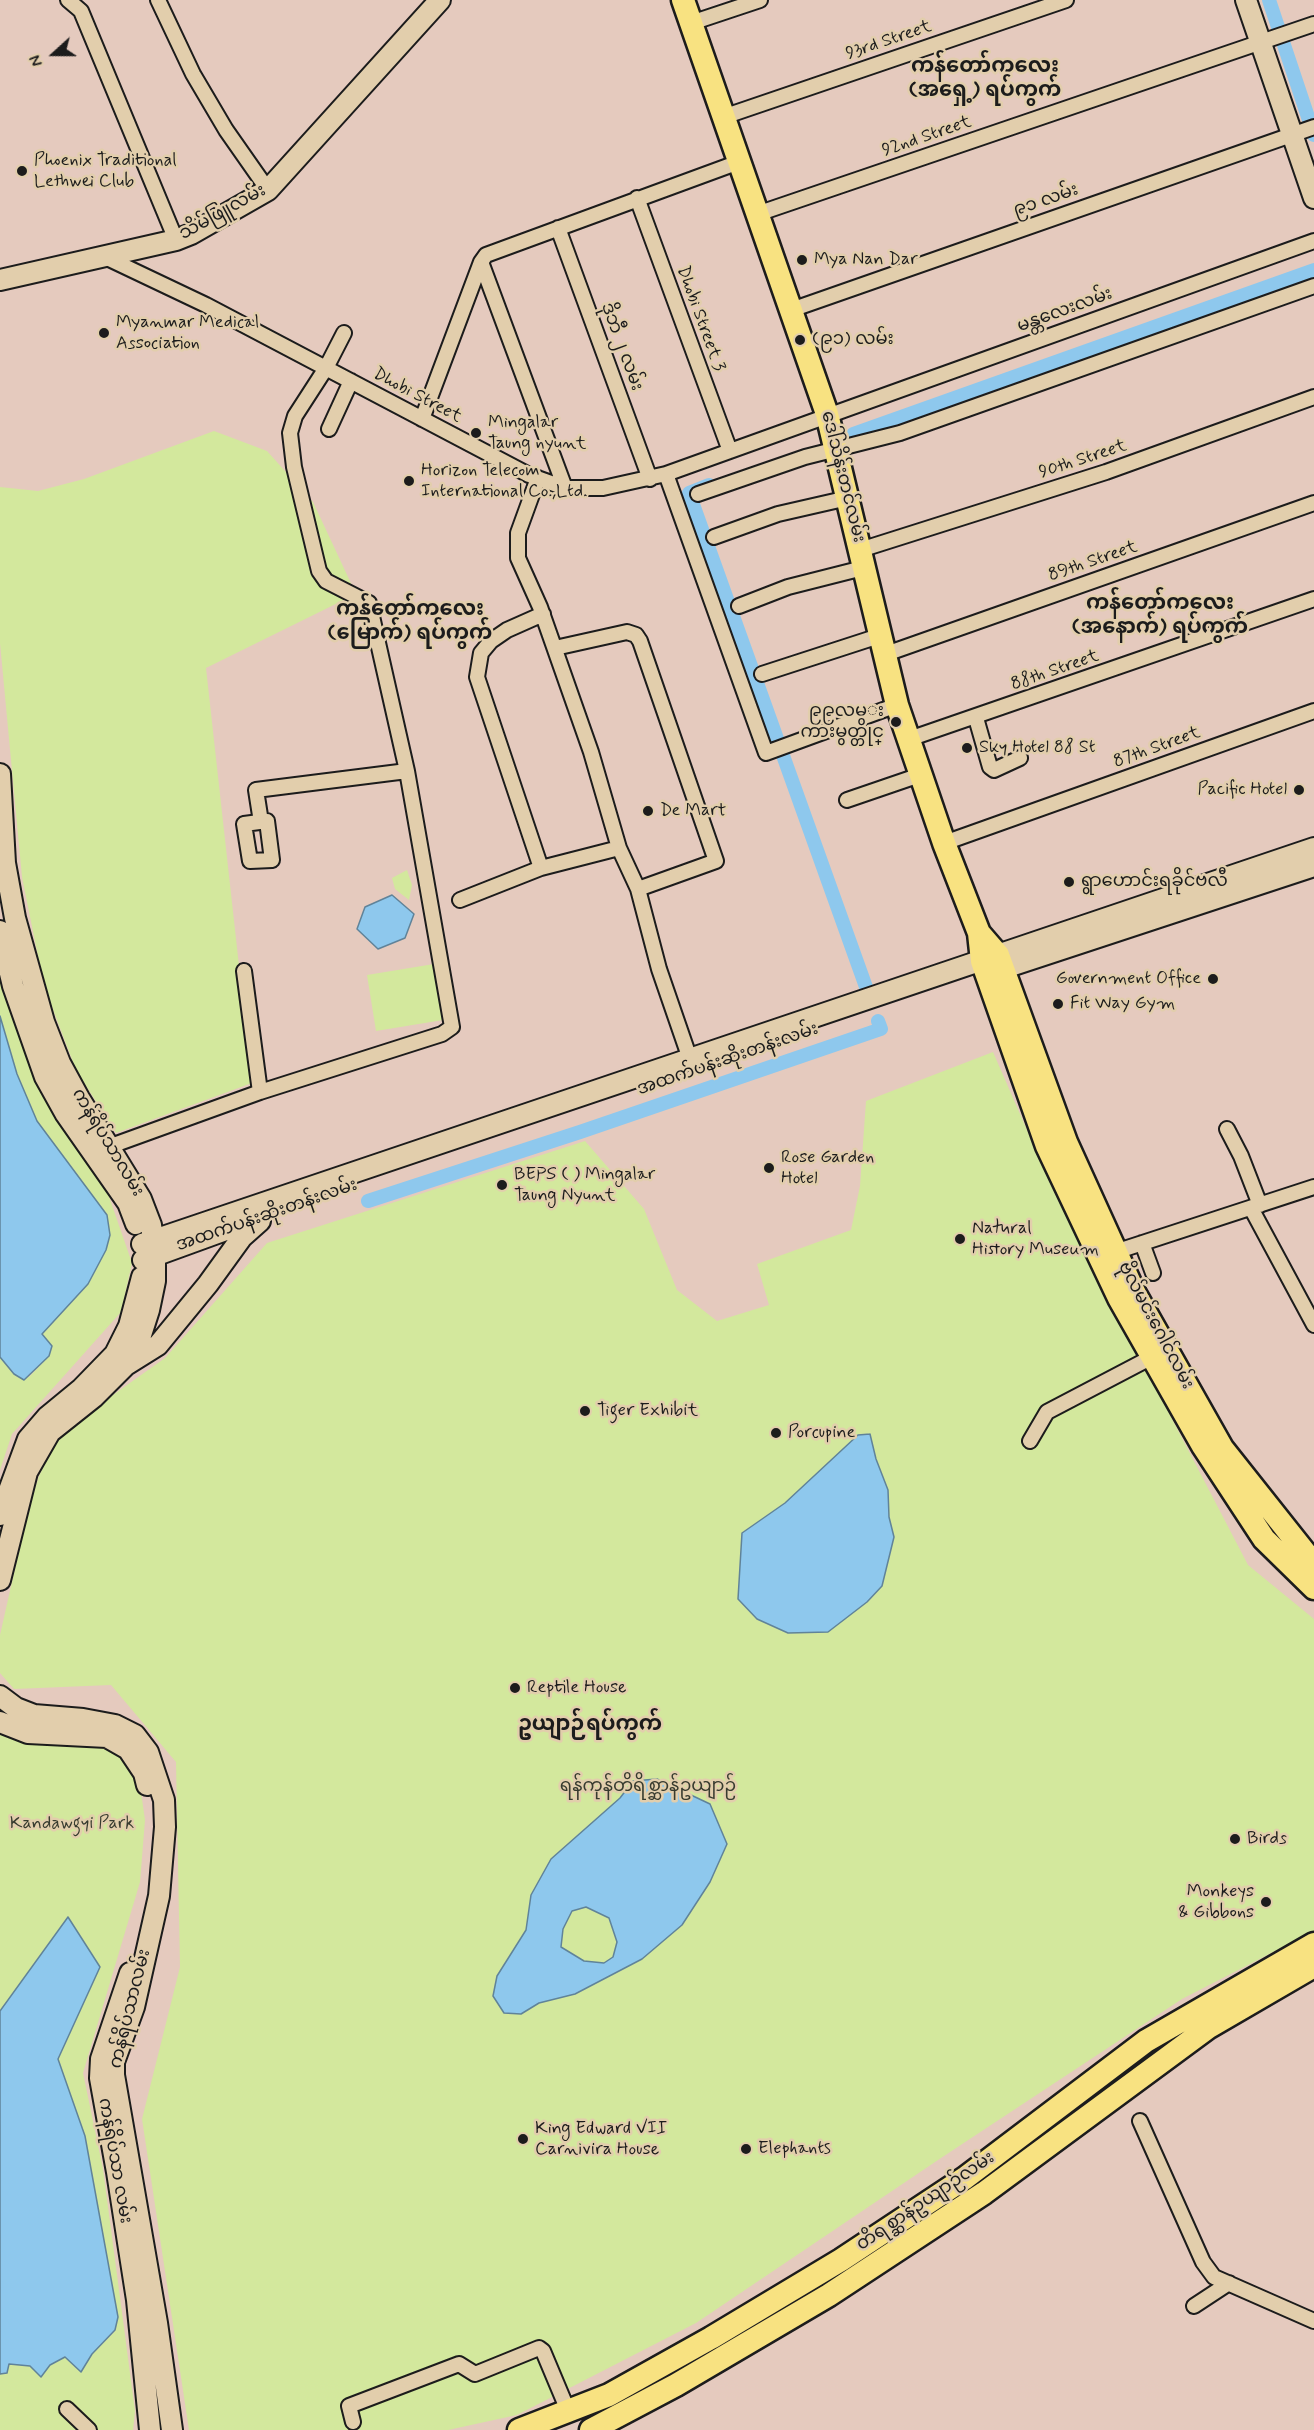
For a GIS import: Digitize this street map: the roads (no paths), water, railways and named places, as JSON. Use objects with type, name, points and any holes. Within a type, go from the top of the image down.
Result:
[{"type":"main road","name":"သိမ်ဖြူလမ်း","points":[[0,280],[176,240],[191,234],[268,190],[440,0]]},
{"type":"main road","name":"ဒေါ်သိန်းတင်လမ်း","points":[[682,0],[827,414],[897,705],[944,843],[992,964]]},
{"type":"main road","points":[[1246,0],[1268,39],[1292,134],[1314,198]]},
{"type":"main road","name":"ကန်ရိပ်သာလမ်း","points":[[0,774],[5,863],[22,948],[44,1022],[60,1063],[141,1199],[155,1281],[141,1335],[124,1367],[89,1392],[50,1432],[27,1472],[0,1580]]},
{"type":"main road","name":"အထက်ပန်းဆိုးတန်းလမ်း","points":[[149,1250],[318,1191],[1310,858]]},
{"type":"main road","points":[[0,931],[13,986],[45,1077],[65,1113],[128,1203],[149,1250],[129,1326],[115,1354],[89,1392],[47,1417],[28,1439],[0,1515]]},
{"type":"main road","points":[[992,964],[1011,1045],[1047,1146],[1114,1262],[1152,1358],[1203,1446],[1264,1539],[1314,1588]]},
{"type":"main road","name":"ဗိုလ်မင်းဂေါင်လမ်း","points":[[992,964],[1114,1262],[1135,1294],[1222,1448],[1314,1564]]},
{"type":"main road","name":"အထက်ပန်းဆိုးတန်းလမ်း","points":[[149,1250],[264,1216],[318,1191]]},
{"type":"main road","points":[[124,1367],[158,1345],[208,1284],[242,1237],[264,1216]]},
{"type":"main road","name":"ကန်ရိပ်သာလမ်း","points":[[1,1698],[16,1708],[34,1715],[82,1719],[115,1725],[135,1735],[148,1752],[164,1800],[165,1827],[159,1896],[128,1999],[114,2062],[114,2075],[157,2323],[172,2430]]},
{"type":"main road","name":"ကန်ရိပ်သာ လမ်း","points":[[0,1722],[28,1732],[107,1737],[128,1749],[144,1773],[154,1814],[153,1862],[128,1999],[101,2059],[100,2078],[135,2289],[150,2430]]},
{"type":"main road","name":"တိရစ္ဆာန်ဥယျာဉ်လမ်း","points":[[519,2430],[609,2396],[841,2260],[965,2178],[1146,2041],[1314,1944]]},
{"type":"main road","name":"တိရစ္ဆာန်ဥယျာဉ်လမ်း","points":[[591,2430],[676,2385],[829,2295],[984,2193],[1209,2027],[1314,1966]]},
{"type":"street","points":[[68,0],[81,11],[176,240]]},
{"type":"street","points":[[158,0],[199,83],[226,130],[268,190]]},
{"type":"street","points":[[691,23],[760,0]]},
{"type":"street","name":"93rd Street","points":[[723,117],[1066,0]]},
{"type":"street","name":"92nd Street","points":[[757,214],[1314,24]]},
{"type":"street","name":"၉၁ လမ်း","points":[[791,310],[1314,127]]},
{"type":"street","points":[[422,419],[483,259],[558,228],[739,162]]},
{"type":"street","name":"Dhobi Street 3","points":[[638,198],[730,451]]},
{"type":"street","name":"ဒိုဘီ ၂ လမ်း","points":[[558,228],[650,478]]},
{"type":"street","name":"မန္တလေးလမ်း","points":[[827,414],[1314,241]]},
{"type":"street","name":"Dhobi Street","points":[[105,257],[206,305],[538,478],[565,488],[603,488],[666,474],[827,414]]},
{"type":"street","points":[[483,259],[565,488]]},
{"type":"street","points":[[698,494],[805,457],[900,433],[1314,286]]},
{"type":"street","points":[[108,1147],[260,1092],[442,1035],[452,1027],[407,771],[369,603],[326,581],[319,571],[301,502],[290,433],[295,416],[326,368],[344,333]]},
{"type":"street","points":[[329,429],[351,381]]},
{"type":"street","name":"90th Street","points":[[739,606],[862,559],[1314,397]]},
{"type":"street","points":[[666,474],[766,753],[897,705]]},
{"type":"street","points":[[538,478],[518,533],[518,558],[543,614],[591,752],[619,848],[638,889],[659,969],[692,1065]]},
{"type":"street","points":[[714,537],[778,514],[848,498]]},
{"type":"street","name":"89th Street","points":[[762,674],[881,645],[1314,503]]},
{"type":"street","name":"88th Street","points":[[909,739],[976,718],[1314,600]]},
{"type":"street","points":[[541,868],[477,677],[481,653],[491,641],[507,630],[543,614]]},
{"type":"street","points":[[555,648],[627,632],[636,635],[709,839],[716,861],[638,889]]},
{"type":"street","name":"87th Street","points":[[944,843],[1314,711]]},
{"type":"street","points":[[976,718],[990,767],[994,770],[1020,758]]},
{"type":"street","points":[[261,822],[256,790],[407,771]]},
{"type":"street","points":[[847,800],[920,775]]},
{"type":"street","points":[[460,900],[541,868],[619,848]]},
{"type":"street","points":[[244,971],[260,1092]]},
{"type":"street","points":[[1227,1129],[1241,1156],[1255,1206],[1314,1325]]},
{"type":"street","points":[[1114,1262],[1142,1243],[1314,1187]]},
{"type":"street","points":[[1142,1243],[1153,1273]]},
{"type":"street","points":[[1030,1442],[1047,1412],[1152,1358]]},
{"type":"street","points":[[1140,2121],[1203,2262],[1214,2277],[1314,2321]]},
{"type":"street","points":[[1194,2307],[1229,2283]]},
{"type":"street","points":[[353,2422],[349,2406],[459,2364],[475,2374],[540,2348],[569,2413]]},
{"type":"street","points":[[68,2409],[89,2430]]},
{"type":"water","points":[[392,895],[414,914],[405,938],[378,949],[357,929],[365,907]]},
{"type":"water","points":[[0,1016],[17,1074],[37,1121],[107,1215],[110,1235],[106,1250],[88,1284],[42,1334],[52,1346],[49,1356],[24,1380],[14,1374],[0,1357]]},
{"type":"water","points":[[870,1434],[876,1459],[888,1490],[889,1517],[894,1537],[882,1586],[867,1602],[828,1632],[788,1633],[757,1619],[738,1599],[742,1533],[785,1503],[858,1435]]},
{"type":"water","points":[[657,1779],[710,1804],[727,1844],[710,1882],[682,1925],[642,1959],[575,1994],[539,2003],[521,2014],[504,2013],[493,1996],[497,1976],[526,1930],[531,1895],[551,1859],[620,1798],[633,1781]],"holes":[[[586,1907],[609,1918],[617,1942],[613,1957],[604,1963],[584,1961],[561,1947],[563,1929],[572,1911]]]},
{"type":"water","points":[[68,1917],[100,1967],[58,2059],[85,2136],[118,2317],[115,2330],[92,2354],[81,2372],[65,2357],[50,2365],[41,2377],[30,2366],[9,2364],[7,2373],[0,2374],[0,2011]]},
{"type":"waterway","points":[[1269,0],[1314,135]]},
{"type":"waterway","points":[[853,434],[1314,270]]},
{"type":"waterway","points":[[709,485],[689,493],[866,987]]},
{"type":"waterway","points":[[368,1201],[580,1132],[881,1029],[878,1021]]},
{"type":"place","name":"Phoenix Traditional Lethwei Club","points":[[22,171]]},
{"type":"place","name":"Mya Nan Dar","points":[[802,260]]},
{"type":"place","name":"Myanmar Medical Association","points":[[104,333]]},
{"type":"place","name":"(၉၁) လမ်း","points":[[800,340]]},
{"type":"place","name":"Mingalar Taung nyunt","points":[[476,433]]},
{"type":"place","name":"Horizon Telecom International Co.,Ltd.","points":[[409,481]]},
{"type":"place","name":"၉၉လမ္း ကားမွတ္တိုင္","points":[[896,722]]},
{"type":"place","name":"Sky Hotel 88 St","points":[[967,748]]},
{"type":"place","name":"Pacific Hotel","points":[[1299,790]]},
{"type":"place","name":"De Mart","points":[[648,811]]},
{"type":"place","name":"ရွာဟောင်းရခိုင်ဗလီ","points":[[1069,882]]},
{"type":"place","name":"Government Office","points":[[1213,979]]},
{"type":"place","name":"Fit Way Gym","points":[[1058,1004]]},
{"type":"place","name":"Rose Garden Hotel","points":[[769,1168]]},
{"type":"place","name":"BEPS ( ) Mingalar Taung Nyunt","points":[[502,1185]]},
{"type":"place","name":"Natural History Museum","points":[[960,1239]]},
{"type":"place","name":"Tiger Exhibit","points":[[585,1411]]},
{"type":"place","name":"Porcupine","points":[[776,1433]]},
{"type":"place","name":"Reptile House","points":[[515,1688]]},
{"type":"place","name":"Birds","points":[[1235,1839]]},
{"type":"place","name":"Monkeys & Gibbons","points":[[1266,1902]]},
{"type":"place","name":"King Edward VII Carnivira House","points":[[523,2139]]},
{"type":"place","name":"Elephants","points":[[746,2149]]},
{"type":"district","name":"ကန်တော်ကလေး (အရှေ့) ရပ်ကွက်","points":[[985,80]]},
{"type":"district","name":"ကန်တော်ကလေး (အနောက်) ရပ်ကွက်","points":[[1160,617]]},
{"type":"district","name":"ကန်တော်ကလေး (မြောက်) ရပ်ကွက်","points":[[410,623]]},
{"type":"district","name":"ဥယျာဉ်ရပ်ကွက်","points":[[590,1726]]},
{"type":"park label","name":"ရန်ကုန်တိရိစ္ဆာန်ဥယျာဉ်","points":[[648,1787]]},
{"type":"park label","name":"Kandawgyi Park","points":[[72,1824]]}]
